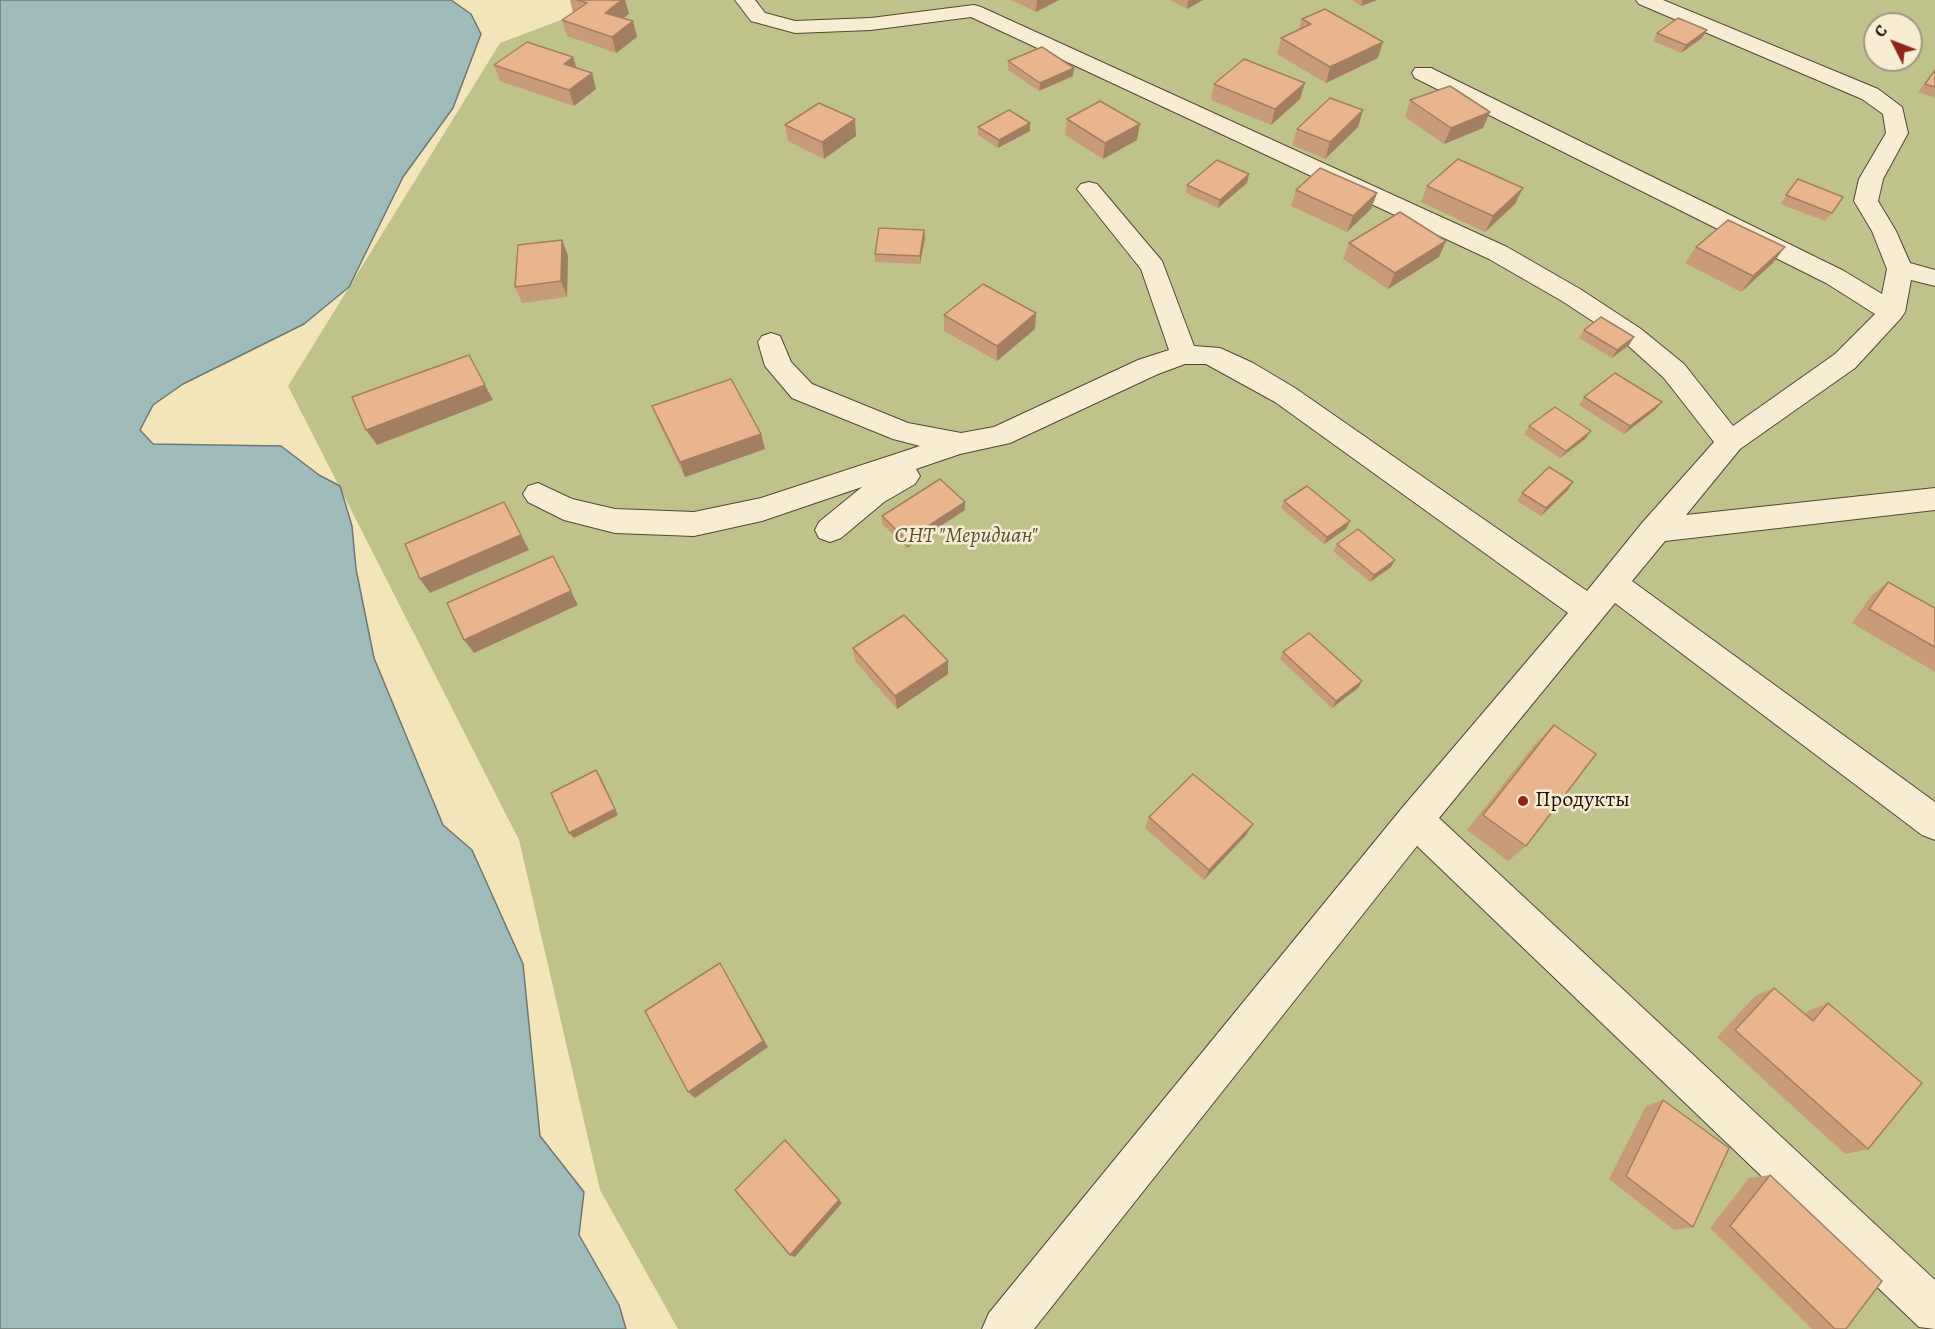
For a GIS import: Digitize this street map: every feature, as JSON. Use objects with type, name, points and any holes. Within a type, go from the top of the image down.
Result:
[{"type":"street","points":[[745,0],[758,17],[795,27],[871,24],[974,11]]},
{"type":"street","points":[[952,0],[1498,253],[1571,295],[1632,335],[1674,370],[1730,442]]},
{"type":"street","points":[[1005,1329],[1415,820],[1653,531],[1730,442],[1845,361],[1892,312],[1900,269],[1884,231],[1866,201],[1871,179],[1897,133],[1894,112],[1870,94],[1646,0]]},
{"type":"street","points":[[1423,73],[1835,277],[1892,312]]},
{"type":"street","points":[[1089,189],[1153,267],[1184,355]]},
{"type":"street","points":[[1900,269],[1935,278]]},
{"type":"street","points":[[771,342],[779,366],[802,391],[903,432],[961,444]]},
{"type":"street","points":[[538,494],[564,508],[615,521],[694,525],[762,509],[961,444],[1000,436],[1148,367],[1184,355],[1210,355],[1243,369],[1285,395],[1589,610]]},
{"type":"street","points":[[830,530],[874,494],[961,444]]},
{"type":"street","points":[[1653,531],[1935,499]]},
{"type":"street","points":[[1611,583],[1935,823]]},
{"type":"street","points":[[1415,820],[1935,1311]]},
{"type":"green space","name":"СНТ \"Меридиан\"","points":[[614,0],[1935,0],[1935,1329],[678,1329],[600,1190],[519,840],[288,386],[500,43]]},
{"type":"water","points":[[0,0],[451,0],[471,14],[481,34],[453,108],[403,177],[349,287],[304,324],[183,384],[153,405],[140,430],[153,444],[281,446],[319,475],[340,486],[352,526],[356,569],[374,658],[443,825],[472,850],[523,964],[540,1136],[584,1192],[579,1235],[619,1305],[626,1329],[0,1329]]},
{"type":"building","points":[[577,0],[622,0],[605,13],[633,21],[612,37],[562,20],[587,3]]},
{"type":"building","points":[[1325,9],[1383,42],[1330,67],[1281,38],[1311,24],[1302,19]]},
{"type":"building","points":[[1678,18],[1707,30],[1686,45],[1657,33]]},
{"type":"building","points":[[527,42],[573,57],[564,64],[592,73],[569,90],[494,65]]},
{"type":"building","points":[[1042,47],[1074,68],[1040,83],[1008,61]]},
{"type":"building","points":[[1244,59],[1305,83],[1275,109],[1214,84]]},
{"type":"building","points":[[1935,70],[1935,87],[1925,84]]},
{"type":"building","points":[[1450,86],[1490,112],[1451,128],[1410,100]]},
{"type":"building","points":[[1330,98],[1363,110],[1330,142],[1297,129]]},
{"type":"building","points":[[1100,101],[1140,124],[1105,143],[1067,119]]},
{"type":"building","points":[[819,103],[855,119],[822,142],[785,125]]},
{"type":"building","points":[[1009,110],[1030,123],[999,140],[978,127]]},
{"type":"building","points":[[1458,159],[1523,188],[1493,216],[1427,186]]},
{"type":"building","points":[[1217,160],[1249,174],[1220,200],[1187,185]]},
{"type":"building","points":[[1320,168],[1377,193],[1353,216],[1296,190]]},
{"type":"building","points":[[1798,179],[1843,197],[1832,213],[1786,195]]},
{"type":"building","points":[[1400,212],[1446,241],[1395,273],[1349,243]]},
{"type":"building","points":[[1728,220],[1785,247],[1753,276],[1696,247]]},
{"type":"building","points":[[879,228],[924,230],[920,256],[875,254]]},
{"type":"building","points":[[562,240],[561,281],[515,287],[518,245]]},
{"type":"building","points":[[983,284],[1036,313],[997,346],[944,315]]},
{"type":"building","points":[[1601,317],[1634,337],[1617,350],[1584,330]]},
{"type":"building","points":[[469,355],[485,385],[366,430],[352,397]]},
{"type":"building","points":[[1615,373],[1662,402],[1630,426],[1584,397]]},
{"type":"building","points":[[731,379],[761,434],[680,462],[652,406]]},
{"type":"building","points":[[1555,407],[1591,431],[1566,451],[1529,426]]},
{"type":"building","points":[[1549,467],[1573,482],[1546,508],[1522,493]]},
{"type":"building","points":[[940,479],[965,502],[907,540],[882,516]]},
{"type":"building","points":[[1307,486],[1350,521],[1327,537],[1284,501]]},
{"type":"building","points":[[504,502],[521,535],[420,579],[405,544]]},
{"type":"building","points":[[1358,529],[1395,560],[1374,575],[1337,544]]},
{"type":"building","points":[[553,556],[571,591],[464,640],[447,603]]},
{"type":"building","points":[[1888,582],[1935,608],[1935,647],[1869,609]]},
{"type":"building","points":[[904,615],[948,661],[895,696],[853,648]]},
{"type":"building","points":[[1309,633],[1362,681],[1336,701],[1283,652]]},
{"type":"building","name":"Продукты","points":[[1554,725],[1596,754],[1526,846],[1483,815]]},
{"type":"building","points":[[596,770],[615,809],[569,833],[551,793]]},
{"type":"building","points":[[1193,774],[1253,824],[1209,870],[1149,817]]},
{"type":"building","points":[[720,963],[763,1041],[688,1092],[645,1011]]},
{"type":"building","points":[[1774,988],[1813,1021],[1828,1003],[1922,1083],[1868,1149],[1735,1030]]},
{"type":"building","points":[[1663,1100],[1729,1148],[1693,1227],[1626,1176]]},
{"type":"building","points":[[785,1140],[839,1200],[790,1255],[735,1190]]},
{"type":"building","points":[[1770,1175],[1882,1281],[1846,1329],[1835,1329],[1730,1226]]},
{"type":"place","name":"Продукты","points":[[1523,801]]}]
